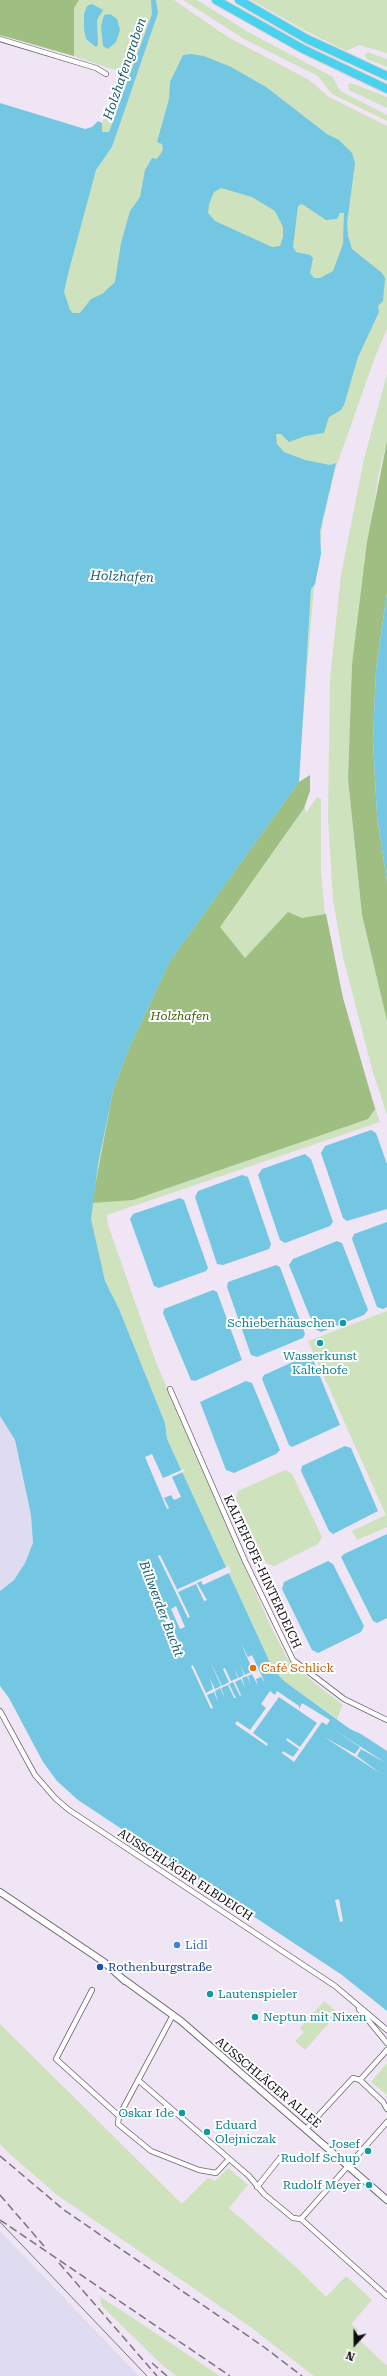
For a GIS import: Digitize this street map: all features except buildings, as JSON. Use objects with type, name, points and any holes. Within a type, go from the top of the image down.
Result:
[{"type":"highway","points":[[216,0],[303,49],[387,89]]},
{"type":"highway","points":[[239,0],[307,39],[387,76]]},
{"type":"street","points":[[0,39],[96,68],[106,74]]},
{"type":"street","name":"KALTEHOFE-HINTERDEICH","points":[[170,1389],[241,1554],[293,1660],[344,1699],[387,1720]]},
{"type":"street","name":"AUSSCHLÄGER ELBDEICH","points":[[0,1711],[35,1775],[45,1788],[69,1810],[249,1928],[354,2001],[387,2030]]},
{"type":"street","name":"AUSSCHLÄGER ALLEE","points":[[0,1892],[90,1953],[173,2015],[387,2200]]},
{"type":"street","points":[[92,1990],[56,2059],[119,2116]]},
{"type":"street","points":[[354,2001],[387,2043]]},
{"type":"street","points":[[173,2015],[119,2116],[119,2126],[138,2142],[161,2157],[199,2170],[216,2172],[229,2159]]},
{"type":"street","points":[[360,2080],[387,2050]]},
{"type":"street","points":[[306,2129],[349,2081],[356,2078],[383,2102],[387,2109]]},
{"type":"street","points":[[138,2080],[229,2159],[293,2218],[297,2220],[301,2219],[387,2296]]},
{"type":"street","points":[[301,2219],[387,2122]]},
{"type":"street","points":[[257,2186],[280,2158]]},
{"type":"shaded area","points":[[0,1416],[15,1440],[31,1515],[33,1543],[25,1563],[14,1580],[0,1591]]},
{"type":"shaded area","points":[[0,2231],[24,2256],[139,2376],[0,2376]]},
{"type":"green space","name":"Holzhafen","points":[[0,0],[174,0],[228,37],[309,80],[329,97],[387,126],[387,329],[375,357],[335,470],[323,521],[314,588],[298,777],[306,813],[317,797],[321,799],[321,873],[325,914],[348,1023],[380,1122],[107,1215],[108,1225],[157,1365],[269,1623],[287,1658],[312,1681],[343,1705],[337,1719],[284,1681],[273,1669],[167,1439],[165,1423],[119,1309],[105,1281],[94,1239],[91,1219],[55,310],[96,170],[112,147],[135,77],[74,56],[0,35]]},
{"type":"green space","points":[[0,0],[79,0],[74,8],[74,56],[0,35]]},
{"type":"green space","points":[[183,0],[197,0],[250,33],[333,77],[338,88],[342,92],[387,115],[387,121],[332,94],[318,76],[244,39]]},
{"type":"green space","points":[[251,0],[387,0],[387,53],[359,45],[346,51],[306,31]]},
{"type":"green space","points":[[367,52],[387,59],[387,67],[367,59],[365,56]]},
{"type":"green space","points":[[119,72],[129,76],[109,132],[105,133],[102,132],[102,123]]},
{"type":"green space","points":[[351,83],[387,97],[387,108],[349,90],[348,84]]},
{"type":"green space","points":[[387,374],[387,441],[378,477],[352,664],[348,779],[362,915],[387,1021],[387,1115],[372,1069],[343,957],[333,900],[328,819],[330,678],[341,575],[364,459]]},
{"type":"green space","points":[[387,441],[387,592],[376,670],[373,740],[377,816],[387,881],[387,1021],[362,915],[348,779],[352,664],[367,542]]},
{"type":"green space","points":[[310,775],[310,791],[304,808],[220,927],[245,958],[288,912],[302,918],[326,914],[343,998],[375,1109],[368,1119],[133,1200],[92,1203],[113,1091],[127,1053],[170,961],[299,782]]},
{"type":"green space","points":[[387,1311],[387,1527],[357,1540],[352,1531],[386,1515],[308,1341]]},
{"type":"green space","points":[[285,1470],[292,1474],[322,1537],[318,1544],[274,1566],[266,1563],[236,1499],[238,1491]]},
{"type":"green space","points":[[324,2001],[338,2013],[305,2050],[295,2041],[304,2032],[300,2028]]},
{"type":"green space","points":[[0,2024],[182,2204],[208,2178],[215,2181],[228,2168],[248,2185],[229,2208],[297,2268],[326,2297],[346,2276],[372,2300],[351,2324],[358,2330],[355,2336],[387,2366],[387,2376],[314,2376],[249,2326],[57,2195],[11,2155],[0,2144]]},
{"type":"green space","points":[[387,2063],[387,2095],[371,2082]]},
{"type":"green space","points":[[100,2297],[220,2376],[176,2376],[160,2363],[102,2306]]},
{"type":"water","name":"Billwerder Bucht","points":[[151,0],[156,0],[158,13],[112,147],[96,170],[64,292],[70,310],[73,313],[80,313],[91,299],[102,294],[115,282],[121,243],[130,211],[140,197],[145,170],[152,158],[157,159],[163,150],[162,144],[157,142],[169,99],[170,82],[183,55],[191,54],[204,56],[231,67],[266,87],[327,134],[339,140],[352,153],[355,163],[347,223],[348,236],[352,249],[382,273],[385,278],[383,301],[378,306],[379,312],[358,357],[344,405],[341,410],[329,417],[324,433],[305,436],[289,442],[281,434],[276,434],[277,444],[284,452],[305,460],[330,465],[336,463],[320,531],[321,554],[315,584],[311,589],[299,782],[170,961],[127,1053],[113,1091],[98,1164],[91,1219],[105,1281],[119,1309],[165,1423],[167,1439],[273,1669],[284,1681],[350,1729],[361,1734],[387,1751],[387,2011],[342,1975],[78,1800],[57,1781],[43,1762],[9,1698],[0,1686],[0,1591],[14,1580],[25,1563],[33,1543],[31,1515],[15,1440],[0,1416],[0,103],[85,129],[92,127],[98,121],[102,123],[102,132],[109,132],[152,14]],"holes":[[[221,188],[252,197],[275,211],[283,227],[283,237],[280,246],[272,247],[215,221],[208,213],[209,204],[214,192]],[[302,204],[326,220],[337,219],[340,213],[344,213],[343,244],[333,271],[320,278],[314,278],[310,273],[313,258],[310,255],[296,252],[293,247],[298,206]]]},
{"type":"water","points":[[92,4],[103,10],[97,20],[98,45],[96,47],[86,39],[84,29],[84,14],[87,6]]},
{"type":"water","points":[[110,14],[117,19],[120,30],[116,42],[108,49],[103,46],[101,26],[104,15]]},
{"type":"water","points":[[387,592],[387,881],[377,816],[373,740],[376,670]]},
{"type":"water","points":[[371,1130],[376,1133],[387,1164],[387,1209],[347,1221],[343,1218],[321,1153],[325,1146]]},
{"type":"water","points":[[305,1154],[311,1159],[333,1222],[330,1226],[285,1243],[280,1240],[258,1175],[262,1169]]},
{"type":"water","points":[[242,1175],[248,1177],[271,1244],[269,1249],[223,1265],[217,1264],[195,1197],[198,1191]]},
{"type":"water","points":[[180,1198],[184,1200],[208,1268],[206,1271],[159,1288],[154,1286],[130,1219],[133,1214]]},
{"type":"water","points":[[387,1222],[387,1307],[383,1309],[377,1307],[352,1239],[354,1234]]},
{"type":"water","points":[[337,1241],[342,1243],[368,1310],[364,1315],[321,1332],[315,1329],[289,1265],[293,1259]]},
{"type":"water","points":[[276,1265],[280,1267],[305,1334],[303,1338],[257,1357],[251,1355],[227,1287],[228,1282]]},
{"type":"water","points":[[213,1290],[217,1292],[242,1360],[195,1381],[191,1380],[163,1313],[164,1309]]},
{"type":"water","points":[[308,1355],[312,1357],[340,1425],[292,1447],[289,1445],[262,1379],[264,1375]]},
{"type":"water","points":[[246,1381],[252,1383],[280,1450],[276,1454],[234,1473],[226,1470],[200,1402]]},
{"type":"water","points":[[345,1446],[351,1448],[378,1511],[333,1534],[329,1531],[301,1471],[302,1466]]},
{"type":"water","points":[[387,1534],[387,1618],[377,1623],[373,1621],[341,1557],[344,1554]]},
{"type":"water","points":[[328,1561],[333,1564],[364,1626],[361,1632],[318,1653],[312,1650],[282,1589],[284,1582]]},
{"type":"pier","points":[[152,1454],[163,1478],[184,1469],[185,1471],[172,1477],[181,1497],[174,1500],[171,1495],[164,1498],[169,1508],[167,1509],[145,1457]]},
{"type":"pier","points":[[160,1555],[178,1591],[178,1589],[229,1566],[231,1572],[203,1585],[201,1581],[197,1583],[207,1600],[204,1601],[196,1584],[178,1592],[190,1617],[188,1618],[158,1556]]},
{"type":"pier","points":[[156,1592],[163,1608],[160,1610],[152,1593]]},
{"type":"pier","points":[[176,1606],[185,1627],[180,1629],[171,1609]]},
{"type":"pier","points":[[166,1611],[175,1631],[171,1634],[161,1613]]},
{"type":"pier","points":[[241,1643],[248,1657],[252,1655],[265,1683],[261,1677],[256,1679],[258,1686],[252,1674],[248,1676],[251,1685],[247,1676],[242,1678],[245,1688],[241,1679],[235,1682],[241,1695],[240,1696],[233,1682],[229,1684],[236,1698],[234,1698],[228,1685],[221,1688],[225,1699],[220,1688],[215,1691],[218,1702],[214,1692],[207,1695],[213,1708],[211,1709],[191,1666],[193,1665],[206,1693],[213,1689],[210,1679],[215,1689],[221,1686],[209,1659],[222,1686],[229,1682],[223,1669],[225,1668],[231,1681],[238,1678],[234,1669],[239,1678],[244,1675],[240,1664],[245,1675],[253,1671]]},
{"type":"pier","points":[[270,1691],[275,1695],[277,1691],[299,1706],[299,1709],[302,1703],[330,1720],[327,1725],[322,1722],[294,1762],[282,1753],[283,1751],[293,1757],[299,1749],[286,1740],[287,1738],[300,1747],[317,1723],[279,1697],[253,1733],[268,1744],[267,1746],[235,1724],[237,1721],[250,1730],[266,1708],[261,1704]]},
{"type":"pier","points":[[333,1729],[386,1763],[361,1749],[357,1756],[380,1773],[324,1737],[355,1754],[360,1747]]},
{"type":"pier","points":[[339,1899],[343,1921],[340,1922],[335,1900]]},
{"type":"tram line","points":[[0,2222],[147,2376]]},
{"type":"railway","points":[[0,2156],[64,2210],[264,2347],[302,2376]]},
{"type":"railway","points":[[0,2195],[44,2246]]},
{"type":"railway","points":[[0,2220],[230,2376]]},
{"type":"railway","points":[[59,2263],[157,2376]]},
{"type":"railway","points":[[152,2363],[167,2376]]},
{"type":"place","name":"Schieberhäuschen","points":[[343,1323]]},
{"type":"place","name":"Wasserkunst Kaltehofe","points":[[320,1343]]},
{"type":"place","name":"Café Schlick","points":[[253,1668]]},
{"type":"place","name":"Lidl","points":[[177,1945]]},
{"type":"place","name":"Rothenburgstraße","points":[[100,1967]]},
{"type":"place","name":"Lautenspieler","points":[[210,1994]]},
{"type":"place","name":"Neptun mit Nixen","points":[[255,2017]]},
{"type":"place","name":"Oskar Ide","points":[[182,2113]]},
{"type":"place","name":"Eduard Olejniczak","points":[[207,2132]]},
{"type":"place","name":"Josef Rudolf Schup","points":[[368,2151]]},
{"type":"place","name":"Rudolf Meyer","points":[[369,2185]]},
{"type":"water label","name":"Holzhafengraben","points":[[125,69]]}]
